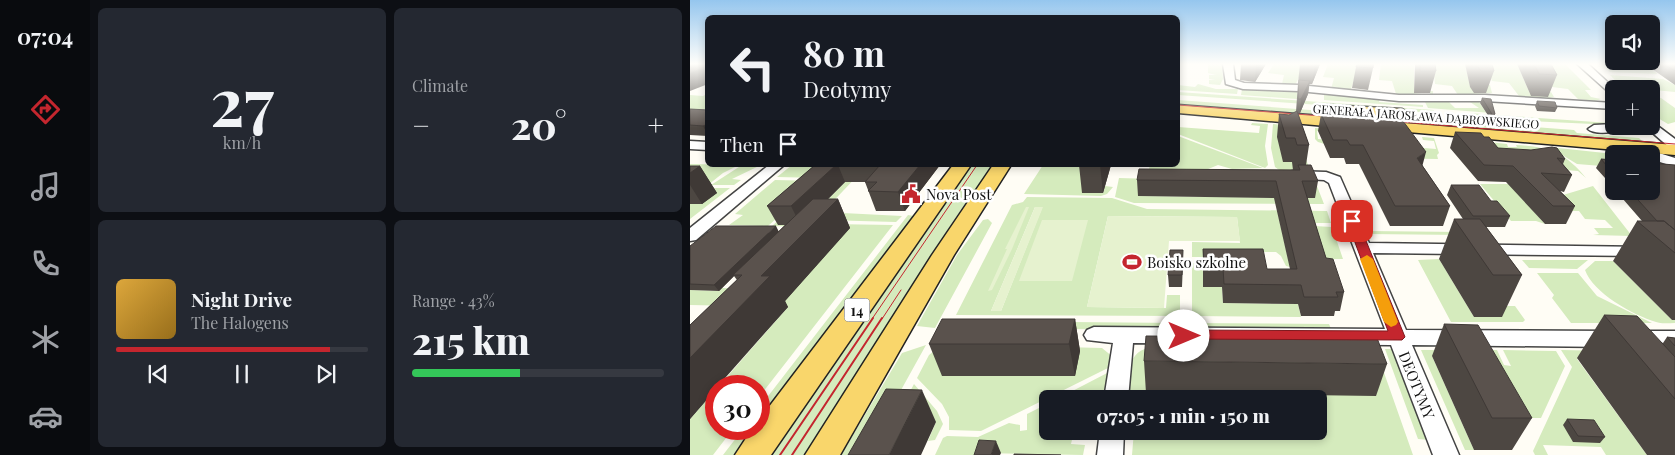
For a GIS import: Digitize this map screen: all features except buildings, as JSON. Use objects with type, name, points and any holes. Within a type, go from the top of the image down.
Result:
[{"type":"main road","name":"GENERAŁA JAROSŁAWA DĄBROWSKIEGO","points":[[1180,97],[1668,134]]},
{"type":"main road","name":"GENERAŁA JAROSŁAWA DĄBROWSKIEGO","points":[[1180,109],[1610,145]]},
{"type":"main road","name":"GENERAŁA JAROSŁAWA DĄBROWSKIEGO","points":[[1660,149],[1675,150]]},
{"type":"main road","name":"14","points":[[752,455],[961,167]]},
{"type":"main road","points":[[822,455],[953,240],[1001,167]]},
{"type":"street","points":[[1237,85],[1300,88],[1399,98],[1485,98],[1605,105]]},
{"type":"street","points":[[1594,129],[1605,128]]},
{"type":"street","points":[[690,144],[705,146]]},
{"type":"street","points":[[1660,158],[1675,163]]},
{"type":"street","points":[[690,236],[775,167]]},
{"type":"street","name":"DEOTYMY","points":[[1273,176],[1332,177],[1335,180],[1446,455]]},
{"type":"street","points":[[1363,248],[1660,251]]},
{"type":"street","points":[[1094,335],[1675,339]]},
{"type":"street","points":[[1117,390],[1124,335]]},
{"type":"street","points":[[1110,455],[1111,440]]},
{"type":"green space","points":[[1180,85],[1195,87],[1202,85],[1216,89],[1238,89],[1237,94],[1180,90]]},
{"type":"green space","points":[[1332,85],[1352,85],[1351,89],[1354,91],[1331,89]]},
{"type":"green space","points":[[1393,85],[1414,85],[1414,93],[1430,95],[1430,91],[1433,91],[1433,96],[1396,94]]},
{"type":"green space","points":[[1445,85],[1470,85],[1470,87],[1485,89],[1485,85],[1490,85],[1492,93],[1458,95],[1452,86]]},
{"type":"green space","points":[[1511,85],[1526,85],[1530,94],[1548,96],[1547,92],[1551,92],[1554,97],[1544,99],[1519,96]]},
{"type":"green space","points":[[1551,85],[1586,85],[1591,90],[1585,90],[1591,97],[1601,99],[1595,101],[1578,99],[1568,89],[1552,87]]},
{"type":"green space","points":[[1660,85],[1675,85],[1675,92],[1660,91]]},
{"type":"green space","points":[[1242,89],[1282,92],[1302,90],[1297,92],[1297,99],[1241,95]]},
{"type":"green space","points":[[1180,92],[1434,110],[1434,113],[1180,95]]},
{"type":"green space","points":[[1324,92],[1342,96],[1380,99],[1379,102],[1423,105],[1423,107],[1324,100]]},
{"type":"green space","points":[[690,95],[705,95],[705,109],[700,112],[690,111]]},
{"type":"green space","points":[[1660,98],[1675,108],[1675,122],[1668,124],[1660,119]]},
{"type":"green space","points":[[1180,100],[1574,130],[1577,133],[1639,138],[1644,143],[1180,107]]},
{"type":"green space","points":[[1465,100],[1478,100],[1485,111],[1492,113],[1428,108],[1425,102],[1452,101],[1449,102],[1455,108],[1479,108]]},
{"type":"green space","points":[[1468,113],[1605,123],[1605,125],[1505,120],[1469,115]]},
{"type":"green space","points":[[1252,123],[1268,124],[1265,146],[1268,165],[1265,168],[1180,135],[1180,127],[1259,133],[1260,126],[1251,125]]},
{"type":"green space","points":[[1273,124],[1294,126],[1311,173],[1293,167],[1294,171],[1282,172],[1275,167],[1271,148]]},
{"type":"green space","points":[[1315,128],[1328,129],[1328,132],[1317,131],[1318,139],[1436,149],[1434,141],[1423,140],[1422,137],[1434,138],[1439,153],[1437,155],[1438,159],[1370,158],[1318,142],[1315,139]]},
{"type":"green space","points":[[1180,137],[1263,168],[1232,169],[1218,165],[1196,174],[1166,169],[1149,169],[1150,167],[1180,167]]},
{"type":"green space","points":[[1489,142],[1507,144],[1508,147],[1517,147],[1516,145],[1537,147],[1555,152],[1571,162],[1586,178],[1578,171],[1505,165]]},
{"type":"green space","points":[[1549,147],[1605,153],[1605,166],[1577,164]]},
{"type":"green space","points":[[690,164],[705,164],[705,167],[735,167],[723,173],[708,185],[690,185]]},
{"type":"green space","points":[[739,167],[757,167],[732,179],[741,180],[734,185],[711,185]]},
{"type":"green space","points":[[790,167],[833,167],[820,178],[777,177]]},
{"type":"green space","points":[[971,167],[991,167],[952,223],[807,455],[772,455]]},
{"type":"green space","points":[[1042,167],[1092,167],[1103,193],[1105,186],[1113,187],[1107,194],[1101,196],[1024,194]]},
{"type":"green space","points":[[856,171],[862,171],[823,212],[902,216],[896,222],[824,220],[818,227],[772,226],[782,217],[801,226]]},
{"type":"green space","points":[[1119,178],[1153,179],[1138,196],[1315,198],[1315,181],[1324,204],[1134,203],[1115,197]]},
{"type":"green space","points":[[775,180],[818,181],[768,226],[729,225],[743,215],[735,214]]},
{"type":"green space","points":[[1480,184],[1528,184],[1513,189],[1545,224],[1536,221],[1511,221]]},
{"type":"green space","points":[[1593,186],[1632,236],[1593,235],[1599,234],[1594,228],[1613,228],[1605,220],[1585,219],[1579,211],[1566,211],[1553,198]]},
{"type":"green space","points":[[712,188],[730,188],[690,219],[690,204]]},
{"type":"green space","points":[[1027,197],[1112,198],[1147,209],[1327,211],[1331,223],[1306,223],[1278,214],[1290,267],[1286,266],[1281,256],[1276,252],[1203,252],[1203,257],[1192,257],[1192,242],[1240,243],[1237,217],[1108,216],[1087,307],[1166,308],[1167,295],[1180,295],[1180,316],[956,315],[1012,205],[1023,202]],"holes":[[[1035,207],[1042,208],[1001,311],[991,311]]]},
{"type":"green space","points":[[1026,207],[1029,207],[1012,249],[992,290],[988,291],[1007,249],[1005,249]]},
{"type":"green space","points":[[1035,207],[1043,207],[1001,311],[991,311]]},
{"type":"green space","points":[[908,215],[914,216],[770,409],[770,394]]},
{"type":"green space","name":"Boisko szkolne","points":[[1108,216],[1237,217],[1240,241],[1169,241],[1164,308],[1087,307]]},
{"type":"green space","points":[[988,219],[992,223],[935,328],[917,326],[957,255],[983,220]]},
{"type":"green space","points":[[1042,220],[1088,220],[1072,281],[1019,281]]},
{"type":"green space","points":[[829,224],[893,225],[770,383],[770,375],[729,375],[788,307],[780,307]]},
{"type":"green space","points":[[1314,226],[1332,227],[1343,259],[1317,259]]},
{"type":"green space","points":[[1367,231],[1461,232],[1463,235],[1368,234]]},
{"type":"green space","points":[[1439,259],[1474,317],[1495,306],[1515,306],[1525,320],[1523,322],[1451,322],[1418,260]]},
{"type":"green space","points":[[1522,260],[1588,260],[1577,269],[1529,268]]},
{"type":"green space","points":[[1595,261],[1613,261],[1672,320],[1675,320],[1675,323],[1660,323],[1647,319],[1626,309],[1605,295],[1589,279],[1585,270]]},
{"type":"green space","points":[[1192,263],[1260,264],[1203,287],[1222,287],[1223,303],[1298,304],[1301,317],[1192,316]]},
{"type":"green space","points":[[1537,273],[1578,273],[1597,296],[1652,323],[1571,323],[1552,298],[1554,295]]},
{"type":"green space","points":[[722,288],[756,289],[740,306],[690,305],[690,290],[719,291]]},
{"type":"green space","points":[[960,321],[1179,323],[1174,330],[948,328]]},
{"type":"green space","points":[[1188,323],[1329,324],[1332,331],[1193,329]]},
{"type":"green space","points":[[926,345],[865,455],[841,455],[902,353]]},
{"type":"green space","points":[[1102,348],[1113,357],[1110,367],[1064,390],[1039,390],[1039,402],[981,431],[949,430],[949,417],[942,404],[917,378],[929,355],[935,350]]},
{"type":"green space","points":[[1148,348],[1376,350],[1413,455],[1132,455],[1133,440],[1327,440],[1327,390],[1126,390],[1129,368],[1136,355]]},
{"type":"green space","points":[[1385,349],[1392,349],[1395,352],[1430,440],[1418,439]]},
{"type":"green space","points":[[1421,350],[1470,350],[1432,356],[1474,450],[1465,450]]},
{"type":"green space","points":[[1477,350],[1497,350],[1504,365],[1511,366],[1503,350],[1556,351],[1565,366],[1541,418],[1514,418]]},
{"type":"green space","points":[[1561,350],[1610,351],[1577,359],[1647,455],[1606,455],[1601,447],[1543,445],[1548,455],[1535,455],[1533,451],[1572,367]]},
{"type":"green space","points":[[1111,371],[1107,390],[1074,390]]},
{"type":"green space","points":[[914,384],[937,411],[943,424],[935,440],[928,441],[936,422],[876,455]]},
{"type":"green space","points":[[705,402],[705,440],[725,440],[713,455],[690,455],[690,419]]},
{"type":"green space","points":[[1039,408],[1039,440],[1072,440],[1071,444],[1085,445],[1083,455],[984,453],[983,455],[935,455],[943,438],[947,436],[978,437],[1009,423],[1020,425],[1020,431],[1027,430],[1027,414]]},
{"type":"green space","points":[[735,440],[747,440],[736,455],[723,455]]},
{"type":"tram line","points":[[1180,105],[1335,117]]},
{"type":"tram line","points":[[1329,114],[1396,120]]},
{"type":"tram line","points":[[1389,121],[1675,144]]},
{"type":"tram line","points":[[872,319],[976,167]]},
{"type":"tram line","points":[[882,319],[901,290]]},
{"type":"tram line","points":[[780,455],[873,318]]},
{"type":"tram line","points":[[792,455],[882,318]]},
{"type":"slow traffic","points":[[1367,259],[1391,322]]},
{"type":"place","name":"Nova Post","points":[[911,194]]},
{"type":"place","name":"Boisko szkolne","points":[[1132,262]]},
{"type":"route","points":[[1184,336],[1397,337],[1352,221]]}]
